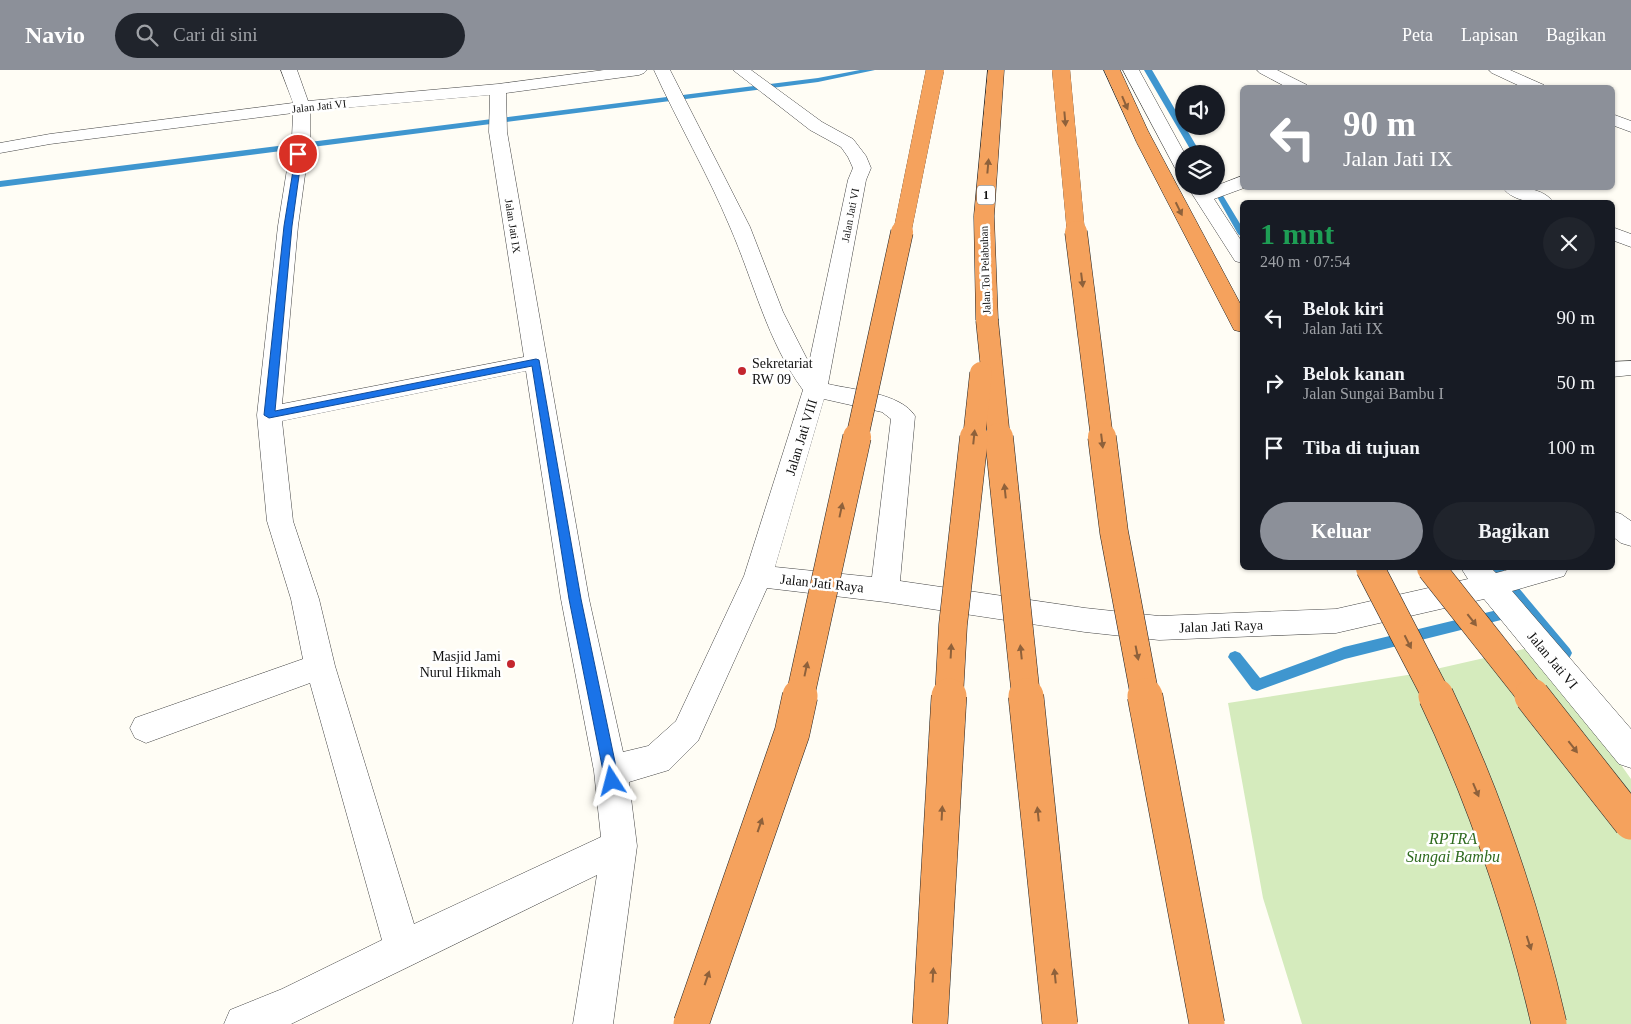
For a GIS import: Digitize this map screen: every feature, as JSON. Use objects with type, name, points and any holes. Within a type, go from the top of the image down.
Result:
[{"type":"highway","points":[[690,1024],[792,733],[893,276],[935,70]]},
{"type":"highway","name":"Jalan Tol Pelabuhan","points":[[987,320],[984,216],[996,70]]},
{"type":"highway","points":[[1061,70],[1076,234],[1114,532],[1207,1024]]},
{"type":"highway","points":[[1112,70],[1125,104],[1140,134],[1240,322]]},
{"type":"highway","points":[[930,1024],[953,625],[987,320]]},
{"type":"highway","points":[[987,320],[1060,1024]]},
{"type":"highway","points":[[1371,570],[1439,702],[1496,838],[1536,966],[1549,1024]]},
{"type":"highway","points":[[1433,570],[1631,822]]},
{"type":"street","points":[[290,70],[302,107],[300,146],[288,226],[269,415],[280,521],[305,599],[320,666],[403,949]]},
{"type":"street","name":"Jalan Jati VI","points":[[0,148],[50,139],[302,107],[498,89],[639,70]]},
{"type":"street","name":"Jalan Jati VIII","points":[[611,771],[656,759],[687,731],[758,576],[815,389],[804,376],[788,347],[739,226],[675,100],[662,70]]},
{"type":"street","name":"Jalan Jati VI","points":[[741,70],[816,126],[847,143],[858,156],[862,168],[857,180],[815,389]]},
{"type":"street","points":[[1131,70],[1175,151]]},
{"type":"street","points":[[1265,70],[1295,85]]},
{"type":"street","points":[[1497,70],[1531,85]]},
{"type":"street","name":"Jalan Jati IX","points":[[498,89],[498,124],[536,362],[575,599],[611,771],[619,846],[593,1024]]},
{"type":"street","points":[[1615,120],[1631,127]]},
{"type":"street","points":[[1225,187],[1240,183]]},
{"type":"street","points":[[1517,190],[1539,200]]},
{"type":"street","points":[[1210,195],[1240,253]]},
{"type":"street","points":[[1615,234],[1631,241]]},
{"type":"street","points":[[269,415],[536,362]]},
{"type":"street","points":[[1615,370],[1631,368]]},
{"type":"street","points":[[815,389],[890,406],[903,416],[885,590]]},
{"type":"street","points":[[1615,523],[1631,536]]},
{"type":"street","points":[[1615,548],[1631,544]]},
{"type":"street","name":"Jalan Jati Raya","points":[[758,576],[885,590],[1085,620],[1159,628],[1336,621],[1497,593],[1541,571]]},
{"type":"street","name":"Jalan Jati VI","points":[[1497,593],[1631,753]]},
{"type":"street","points":[[146,728],[320,666]]},
{"type":"street","points":[[244,1024],[295,1003],[619,846]]},
{"type":"green space","name":"RPTRA Sungai Bambu","points":[[1537,646],[1631,779],[1631,1024],[1302,1024],[1263,898],[1228,703],[1414,674]]},
{"type":"waterway","points":[[0,184],[818,80],[871,70]]},
{"type":"waterway","points":[[1148,70],[1192,145]]},
{"type":"waterway","points":[[1220,195],[1240,230]]},
{"type":"waterway","points":[[1497,570],[1528,608]]},
{"type":"waterway","points":[[1235,657],[1257,685],[1344,653],[1528,608]]},
{"type":"waterway","points":[[1528,608],[1565,653]]},
{"type":"place","name":"Sekretariat RW 09","points":[[742,371]]},
{"type":"place","name":"Masjid Jami Nurul Hikmah","points":[[511,664]]},
{"type":"route","points":[[298,154],[288,226],[269,415],[536,362],[575,599],[612,781]]}]
